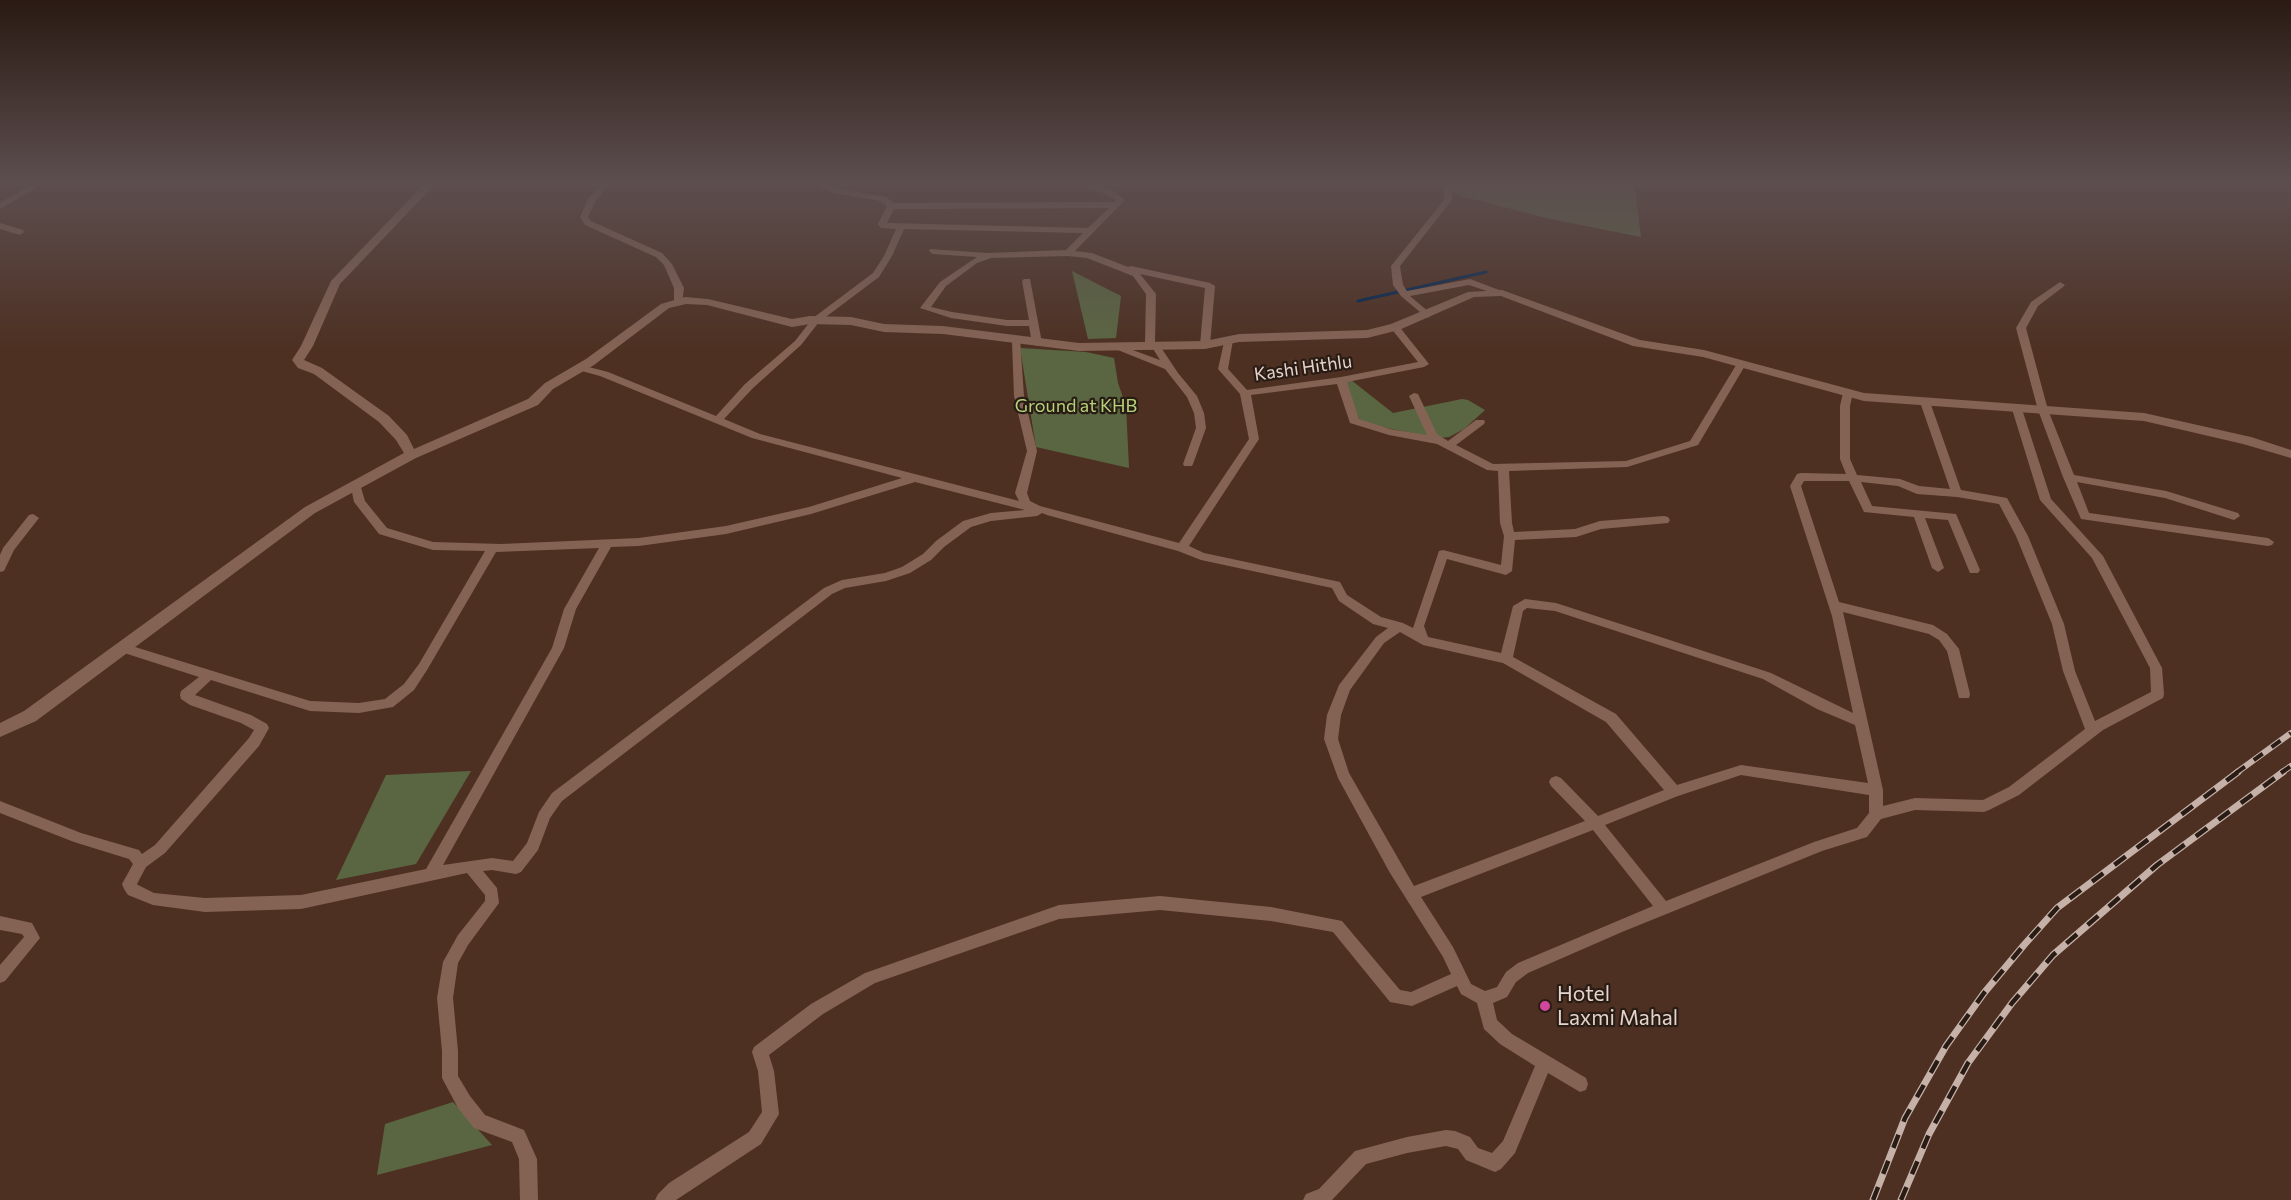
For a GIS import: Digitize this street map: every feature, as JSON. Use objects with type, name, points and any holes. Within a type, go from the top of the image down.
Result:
[{"type":"street","points":[[379,237],[334,283],[307,346],[298,360],[302,365],[318,371],[340,386],[384,419],[402,438],[411,455]]},
{"type":"street","points":[[619,237],[659,255],[668,264],[678,288],[679,302]]},
{"type":"street","points":[[717,421],[749,386],[798,343],[816,320],[876,275],[897,237]]},
{"type":"street","points":[[1068,253],[1084,237]]},
{"type":"street","points":[[1418,237],[1395,266],[1403,291],[1427,315]]},
{"type":"street","points":[[933,251],[990,255],[1068,253],[1089,255],[1136,274],[1151,294],[1152,345],[1191,396],[1199,413],[1201,428],[1188,464]]},
{"type":"street","points":[[990,255],[974,261],[943,284],[925,308],[951,315],[1007,323],[1034,323]]},
{"type":"street","points":[[1114,266],[1210,286],[1205,345]]},
{"type":"street","points":[[1026,281],[1037,343]]},
{"type":"street","points":[[1403,291],[1470,282],[1637,343],[1704,354],[1864,397],[2144,417],[2246,440],[2291,454]]},
{"type":"street","points":[[2060,285],[2034,304],[2021,328],[2043,410],[2085,516],[2268,542]]},
{"type":"street","points":[[0,730],[30,716],[310,510],[411,455],[533,402],[549,386],[581,368],[665,306],[686,300],[708,302],[792,323],[816,320],[851,321],[884,328],[943,330],[1079,347],[1205,345],[1228,340],[1367,334],[1427,315],[1472,294],[1502,293]]},
{"type":"street","name":"Kashi Hithlu","points":[[1182,548],[1254,439],[1245,393],[1341,380],[1424,364],[1395,327]]},
{"type":"street","points":[[1228,340],[1223,369],[1245,393]]},
{"type":"street","points":[[1017,341],[1019,396],[1032,451],[1021,493],[1026,503],[1047,511]]},
{"type":"street","points":[[1113,346],[1169,367]]},
{"type":"street","points":[[1414,396],[1433,436],[1491,468],[1627,464],[1694,443],[1741,364]]},
{"type":"street","points":[[581,368],[604,374],[756,436],[1047,511],[1182,548],[1201,556],[1336,585],[1343,598],[1377,621],[1399,626],[1423,639],[1506,659],[1611,718],[1674,792]]},
{"type":"street","points":[[1341,380],[1354,422],[1444,443],[1480,422]]},
{"type":"street","points":[[1848,393],[1845,406],[1845,459],[1868,509],[1952,518],[1974,570]]},
{"type":"street","points":[[1925,402],[1956,493]]},
{"type":"street","points":[[1876,814],[1915,804],[1984,806],[2014,790],[2092,730],[2158,694],[2156,668],[2097,556],[2046,500],[2017,408]]},
{"type":"street","points":[[1423,639],[1418,626],[1443,554],[1506,571],[1510,536],[1506,523],[1503,468]]},
{"type":"street","points":[[1399,626],[1380,640],[1344,688],[1334,715],[1331,739],[1343,774],[1411,894],[1448,952],[1459,978],[1473,995],[1484,999],[1502,992],[1511,977],[1523,968],[1819,846],[1862,833],[1876,814],[1876,790],[1834,605],[1795,486],[1801,477],[1853,478],[1900,483],[1917,490],[1956,493],[2003,501],[2022,536],[2058,624],[2069,671],[2092,730]]},
{"type":"street","points":[[2068,477],[2166,495],[2234,516]]},
{"type":"street","points":[[356,487],[360,502],[382,531],[433,546],[493,547],[607,544],[669,539],[771,520],[914,478]]},
{"type":"street","points":[[990,518],[1019,504]]},
{"type":"street","points":[[208,676],[186,695],[195,701],[246,719],[262,728],[254,742],[160,849],[141,863],[129,884],[133,890],[153,899],[204,905],[301,902],[470,866],[492,864],[516,868],[533,846],[544,816],[557,797],[828,591],[842,584],[886,577],[906,570],[927,557],[940,543],[967,524],[990,518],[1047,511]]},
{"type":"street","points":[[1918,514],[1938,568]]},
{"type":"street","points":[[0,567],[9,548],[33,518]]},
{"type":"street","points":[[1510,536],[1576,533],[1600,525],[1664,520]]},
{"type":"street","points":[[431,874],[558,648],[570,609],[607,544]]},
{"type":"street","points":[[122,648],[310,706],[359,708],[388,703],[409,687],[423,667],[493,547]]},
{"type":"street","points":[[1506,659],[1517,609],[1525,603],[1556,608],[1767,676],[1822,705],[1861,722]]},
{"type":"street","points":[[1834,605],[1933,630],[1943,637],[1953,649],[1964,694]]},
{"type":"street","points":[[1411,894],[1594,821],[1741,770],[1876,790]]},
{"type":"street","points":[[1556,782],[1594,821],[1664,909]]},
{"type":"street","points":[[0,807],[79,838],[134,854],[141,863]]},
{"type":"street","points":[[470,866],[492,893],[492,903],[463,940],[451,962],[445,998],[450,1078],[464,1102],[480,1122],[518,1136],[528,1159],[529,1200]]},
{"type":"street","points":[[664,1200],[675,1189],[755,1138],[771,1114],[760,1052],[817,1009],[870,978],[1059,912],[1160,903],[1271,914],[1337,926],[1396,997],[1412,999],[1459,978]]},
{"type":"street","points":[[0,923],[27,928],[32,938],[0,976]]},
{"type":"street","points":[[1484,999],[1490,1024],[1506,1039],[1580,1084]]},
{"type":"street","points":[[1312,1200],[1325,1195],[1361,1157],[1407,1145],[1446,1138],[1455,1139],[1464,1143],[1472,1154],[1495,1162],[1509,1147],[1544,1063]]},
{"type":"green space","points":[[1072,271],[1121,296],[1116,338],[1088,339]]},
{"type":"green space","name":"Ground at KHB","points":[[1020,348],[1086,352],[1114,358],[1118,383],[1126,406],[1129,468],[1036,447]]},
{"type":"green space","points":[[1351,380],[1393,413],[1462,399],[1485,410],[1464,429],[1449,437],[1438,438],[1361,423],[1343,381]]},
{"type":"green space","points":[[471,771],[416,864],[336,880],[386,775]]},
{"type":"green space","points":[[453,1102],[492,1145],[377,1175],[385,1124]]},
{"type":"waterway","points":[[1358,301],[1486,272]]},
{"type":"railway","points":[[2236,773],[2291,733]]},
{"type":"railway","points":[[2281,773],[2291,766]]},
{"type":"railway","points":[[1873,1200],[1905,1118],[1946,1046],[1984,993],[2024,945],[2057,908],[2238,772]]},
{"type":"railway","points":[[1901,1200],[1929,1134],[1968,1063],[2012,1003],[2053,955],[2157,865],[2283,772]]},
{"type":"place","name":"Hotel Laxmi Mahal","points":[[1545,1006]]}]
